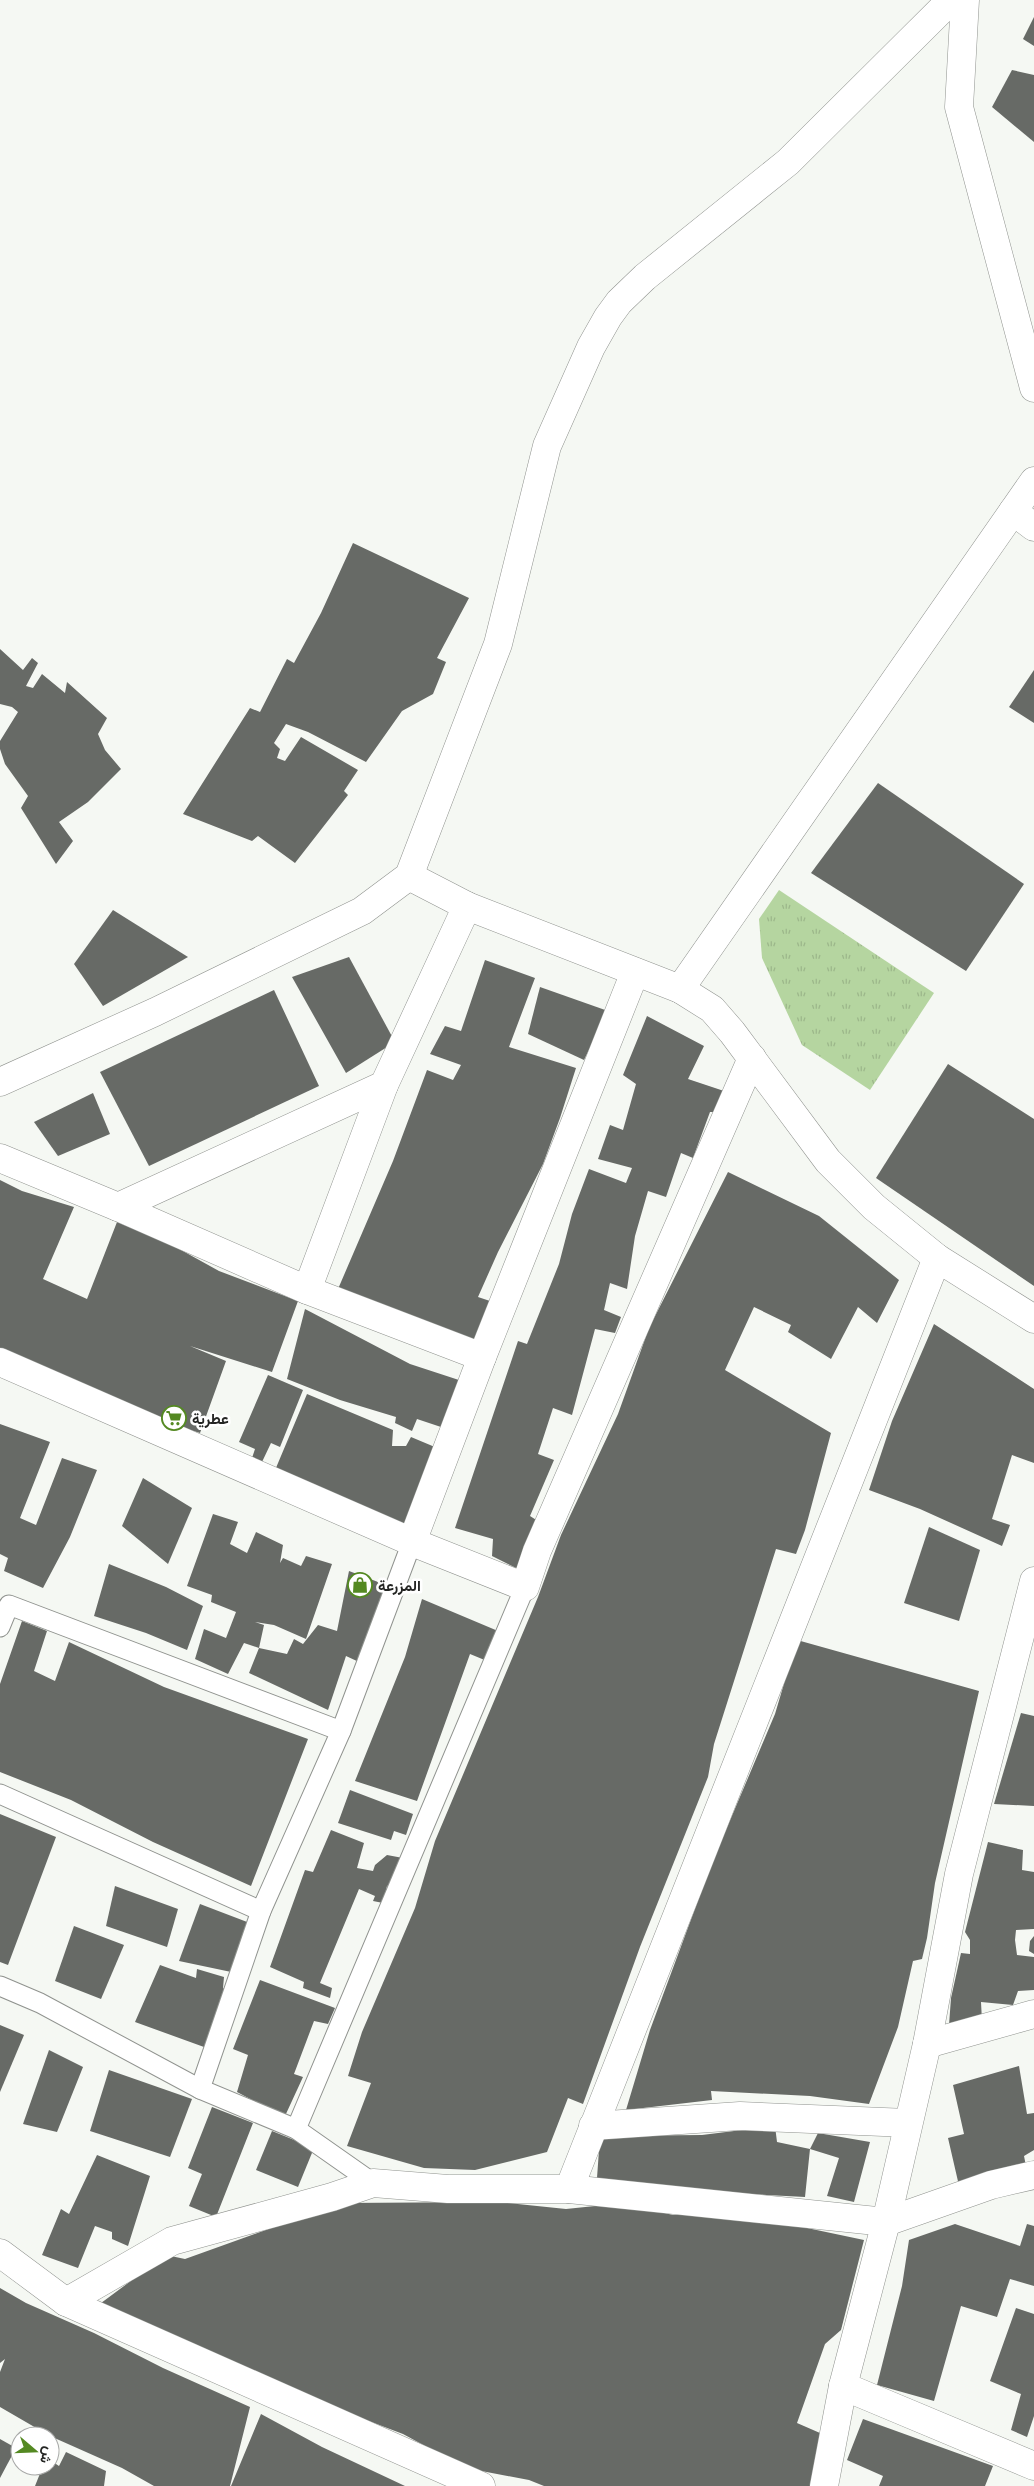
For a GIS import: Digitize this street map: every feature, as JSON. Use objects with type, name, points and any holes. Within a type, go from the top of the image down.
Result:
[{"type":"street","points":[[0,1082],[155,1012],[362,911],[409,876],[498,644],[528,526],[537,477],[547,446],[591,347],[608,317],[619,302],[645,277],[788,162],[951,0]]},
{"type":"street","points":[[965,0],[960,107],[1034,388]]},
{"type":"street","points":[[680,989],[1023,519],[1034,481]]},
{"type":"street","points":[[409,876],[467,906],[680,989],[712,1009],[752,1058],[828,1161],[874,1207],[937,1258],[1034,1319]]},
{"type":"street","points":[[307,1290],[384,1085],[467,906]]},
{"type":"street","points":[[412,1542],[482,1357],[635,972]]},
{"type":"street","points":[[0,1362],[412,1542],[525,1588],[537,1551],[752,1058]]},
{"type":"street","points":[[118,1207],[384,1085]]},
{"type":"street","points":[[0,1158],[118,1207],[307,1290],[482,1357]]},
{"type":"street","points":[[569,2189],[937,1258]]},
{"type":"street","points":[[824,2486],[843,2386],[886,2222],[927,2044],[959,1874],[1034,1581]]},
{"type":"street","points":[[927,2044],[1034,2014]]},
{"type":"street","points":[[593,2126],[740,2116],[908,2124]]},
{"type":"street","points":[[66,2302],[172,2241],[332,2197],[373,2183],[448,2188],[569,2189],[886,2222],[991,2185],[1034,2175]]},
{"type":"street","points":[[0,2253],[66,2302],[352,2431],[481,2486]]},
{"type":"street","points":[[843,2386],[1034,2466]]},
{"type":"lane","points":[[200,2089],[261,1911],[341,1731],[412,1542]]},
{"type":"lane","points":[[296,2129],[525,1588]]},
{"type":"lane","points":[[0,1627],[9,1605],[341,1731]]},
{"type":"lane","points":[[0,1794],[261,1911]]},
{"type":"lane","points":[[0,1986],[40,2003],[200,2089],[296,2129],[373,2183]]},
{"type":"green space","points":[[779,890],[934,993],[870,1090],[802,1045],[762,958],[759,919]]},
{"type":"building","points":[[1034,17],[1034,46],[1023,39]]},
{"type":"building","points":[[1012,70],[1034,75],[1034,142],[992,107]]},
{"type":"building","points":[[353,543],[469,598],[437,658],[446,662],[433,694],[402,711],[366,762],[308,732],[286,724],[274,743],[280,749],[277,758],[285,761],[301,737],[358,770],[344,791],[348,795],[295,863],[258,836],[252,841],[183,814],[250,708],[260,712],[287,659],[294,663],[321,613]]},
{"type":"building","points":[[0,649],[23,670],[32,658],[38,663],[26,686],[33,688],[42,674],[65,693],[67,682],[107,718],[98,734],[105,750],[121,769],[88,802],[59,822],[73,841],[56,864],[21,808],[28,796],[5,764],[0,749],[0,741],[18,712],[12,707],[0,704]]},
{"type":"building","points":[[1034,670],[1034,723],[1009,707]]},
{"type":"building","points":[[878,783],[1024,884],[966,971],[811,873]]},
{"type":"building","points":[[113,910],[188,957],[103,1006],[74,964]]},
{"type":"building","points":[[349,957],[395,1042],[346,1073],[292,977]]},
{"type":"building","points":[[485,960],[535,978],[509,1047],[576,1068],[543,1164],[498,1252],[478,1297],[490,1301],[472,1350],[335,1296],[393,1161],[427,1070],[453,1080],[461,1065],[430,1054],[445,1026],[461,1031]]},
{"type":"building","points":[[540,987],[608,1011],[584,1060],[528,1034]]},
{"type":"building","points":[[274,990],[319,1086],[149,1166],[100,1072]]},
{"type":"building","points":[[647,1016],[704,1046],[688,1079],[727,1092],[721,1112],[710,1112],[693,1158],[681,1153],[666,1197],[648,1191],[635,1236],[627,1289],[610,1283],[604,1310],[621,1317],[615,1333],[595,1329],[572,1415],[553,1408],[538,1454],[554,1460],[530,1516],[541,1523],[522,1571],[492,1556],[493,1539],[455,1528],[518,1341],[527,1344],[559,1264],[572,1214],[589,1169],[626,1183],[632,1168],[598,1159],[610,1125],[623,1130],[636,1084],[623,1075]]},
{"type":"building","points":[[948,1064],[1034,1119],[1034,1286],[876,1178]]},
{"type":"building","points":[[93,1093],[110,1134],[58,1156],[34,1122]]},
{"type":"building","points":[[728,1172],[819,1216],[899,1280],[877,1323],[858,1307],[831,1359],[788,1332],[791,1325],[754,1307],[725,1370],[831,1433],[805,1530],[796,1554],[776,1549],[714,1744],[708,1777],[640,1947],[583,2104],[568,2098],[547,2152],[475,2170],[424,2168],[347,2146],[371,2083],[348,2076],[362,2032],[415,1908],[435,1841],[538,1597],[561,1535],[618,1414],[649,1328]]},
{"type":"building","points":[[0,1180],[22,1191],[74,1207],[43,1279],[87,1299],[117,1222],[172,1245],[219,1271],[298,1301],[272,1372],[190,1346],[226,1361],[200,1433],[149,1417],[0,1350]]},
{"type":"building","points":[[305,1309],[410,1364],[465,1382],[447,1429],[417,1419],[412,1431],[395,1423],[396,1417],[340,1400],[287,1379]]},
{"type":"building","points":[[934,1324],[1034,1389],[1034,1463],[1012,1455],[992,1519],[1010,1525],[1002,1546],[920,1509],[869,1490],[892,1421]]},
{"type":"building","points":[[268,1375],[303,1390],[280,1447],[271,1443],[262,1462],[252,1458],[255,1449],[239,1442]]},
{"type":"building","points":[[307,1394],[393,1430],[392,1446],[406,1446],[411,1437],[442,1450],[411,1528],[273,1475]]},
{"type":"building","points":[[0,1424],[50,1442],[20,1518],[36,1525],[62,1458],[97,1470],[70,1537],[43,1588],[4,1571],[8,1558],[0,1554]]},
{"type":"building","points":[[143,1478],[192,1508],[168,1564],[122,1526]]},
{"type":"building","points":[[213,1514],[238,1522],[230,1544],[247,1553],[256,1532],[283,1545],[280,1563],[283,1558],[301,1566],[306,1556],[332,1564],[306,1639],[274,1625],[255,1622],[264,1625],[259,1648],[244,1643],[228,1674],[195,1659],[204,1629],[226,1638],[236,1612],[211,1602],[212,1595],[187,1586]]},
{"type":"building","points":[[929,1527],[980,1550],[959,1621],[904,1603]]},
{"type":"building","points":[[109,1564],[166,1587],[203,1606],[187,1650],[146,1633],[94,1616]]},
{"type":"building","points":[[349,1571],[386,1585],[359,1662],[346,1656],[328,1710],[249,1673],[259,1648],[287,1654],[294,1639],[303,1644],[318,1625],[337,1631]]},
{"type":"building","points":[[422,1599],[498,1631],[487,1661],[470,1654],[417,1801],[355,1781],[405,1657]]},
{"type":"building","points":[[22,1621],[47,1631],[34,1671],[55,1681],[69,1642],[164,1687],[308,1739],[251,1886],[153,1842],[71,1800],[0,1772],[0,1684]]},
{"type":"building","points":[[797,1640],[979,1691],[935,1883],[922,1959],[913,1961],[898,2027],[869,2104],[810,2096],[711,2091],[712,2100],[626,2110],[650,2030],[712,1863],[775,1714]]},
{"type":"building","points":[[1021,1713],[1034,1716],[1034,1806],[994,1804]]},
{"type":"building","points":[[350,1790],[413,1814],[406,1835],[394,1831],[391,1840],[338,1823]]},
{"type":"building","points":[[0,1814],[56,1837],[8,1965],[0,1962]]},
{"type":"building","points":[[331,1830],[364,1843],[357,1868],[373,1871],[375,1865],[387,1855],[403,1858],[394,1883],[387,1886],[383,1903],[373,1901],[375,1896],[359,1889],[320,1983],[332,1988],[330,1998],[303,1988],[304,1982],[270,1967],[305,1870],[313,1872]]},
{"type":"building","points":[[988,1842],[1023,1850],[1022,1870],[1034,1872],[1034,1929],[1016,1930],[1015,1940],[1017,1955],[1034,1957],[1034,1990],[1018,1991],[1013,2005],[981,2002],[982,2021],[949,2025],[951,1998],[961,1953],[970,1954],[970,1940],[965,1932]]},
{"type":"building","points":[[115,1886],[178,1909],[167,1947],[106,1926]]},
{"type":"building","points":[[200,1904],[255,1925],[236,1973],[179,1961]]},
{"type":"building","points":[[74,1926],[124,1945],[101,1999],[55,1981]]},
{"type":"building","points":[[1034,1936],[1034,1954],[1029,1951],[1030,1941]]},
{"type":"building","points":[[160,1965],[196,1978],[197,1969],[224,1977],[223,1988],[229,1993],[204,2047],[135,2022]]},
{"type":"building","points":[[260,1980],[335,2008],[328,2024],[314,2021],[294,2074],[303,2077],[285,2116],[255,2104],[254,2101],[237,2092],[248,2055],[233,2049]]},
{"type":"building","points":[[0,2025],[24,2035],[0,2092]]},
{"type":"building","points":[[49,2050],[83,2067],[57,2132],[23,2124]]},
{"type":"building","points":[[1019,2066],[1027,2114],[1034,2113],[1034,2150],[1024,2156],[1027,2171],[960,2190],[948,2138],[964,2134],[953,2085]]},
{"type":"building","points":[[109,2070],[192,2099],[170,2157],[90,2131]]},
{"type":"building","points":[[212,2107],[253,2123],[216,2217],[189,2206],[202,2174],[188,2168]]},
{"type":"building","points":[[775,2126],[777,2142],[810,2149],[805,2197],[696,2191],[597,2178],[600,2136],[702,2135]]},
{"type":"building","points":[[272,2131],[314,2148],[298,2187],[256,2170]]},
{"type":"building","points":[[818,2133],[870,2142],[854,2202],[827,2196],[839,2158],[810,2149]]},
{"type":"building","points":[[97,2155],[150,2176],[128,2246],[112,2239],[112,2232],[95,2226],[78,2268],[42,2255],[61,2209],[69,2214]]},
{"type":"building","points":[[498,2202],[566,2209],[624,2203],[673,2215],[740,2214],[864,2240],[841,2330],[825,2344],[797,2423],[820,2433],[810,2486],[544,2486],[529,2480],[466,2468],[403,2434],[282,2388],[97,2306],[166,2255],[185,2259],[341,2203]]},
{"type":"building","points":[[955,2224],[1020,2246],[1027,2224],[1034,2226],[1034,2286],[1010,2279],[997,2317],[961,2306],[934,2401],[877,2385],[902,2286],[909,2240]]},
{"type":"building","points":[[0,2288],[26,2303],[250,2407],[230,2486],[154,2486],[122,2468],[60,2440],[60,2426],[33,2426],[0,2407],[0,2372],[5,2359],[0,2363]]},
{"type":"building","points":[[1016,2308],[1034,2314],[1034,2416],[1027,2437],[1011,2430],[1021,2394],[990,2381]]},
{"type":"building","points":[[261,2414],[322,2447],[405,2486],[231,2486]]},
{"type":"building","points":[[863,2419],[993,2466],[985,2486],[879,2486],[883,2476],[847,2460]]},
{"type":"building","points":[[0,2439],[10,2445],[10,2459],[0,2478]]},
{"type":"building","points":[[66,2452],[106,2471],[104,2486],[35,2486],[39,2476],[60,2476],[60,2464]]},
{"type":"place","name":"عطرية","points":[[174,1418]]},
{"type":"place","name":"المزرعة","points":[[360,1585]]}]
